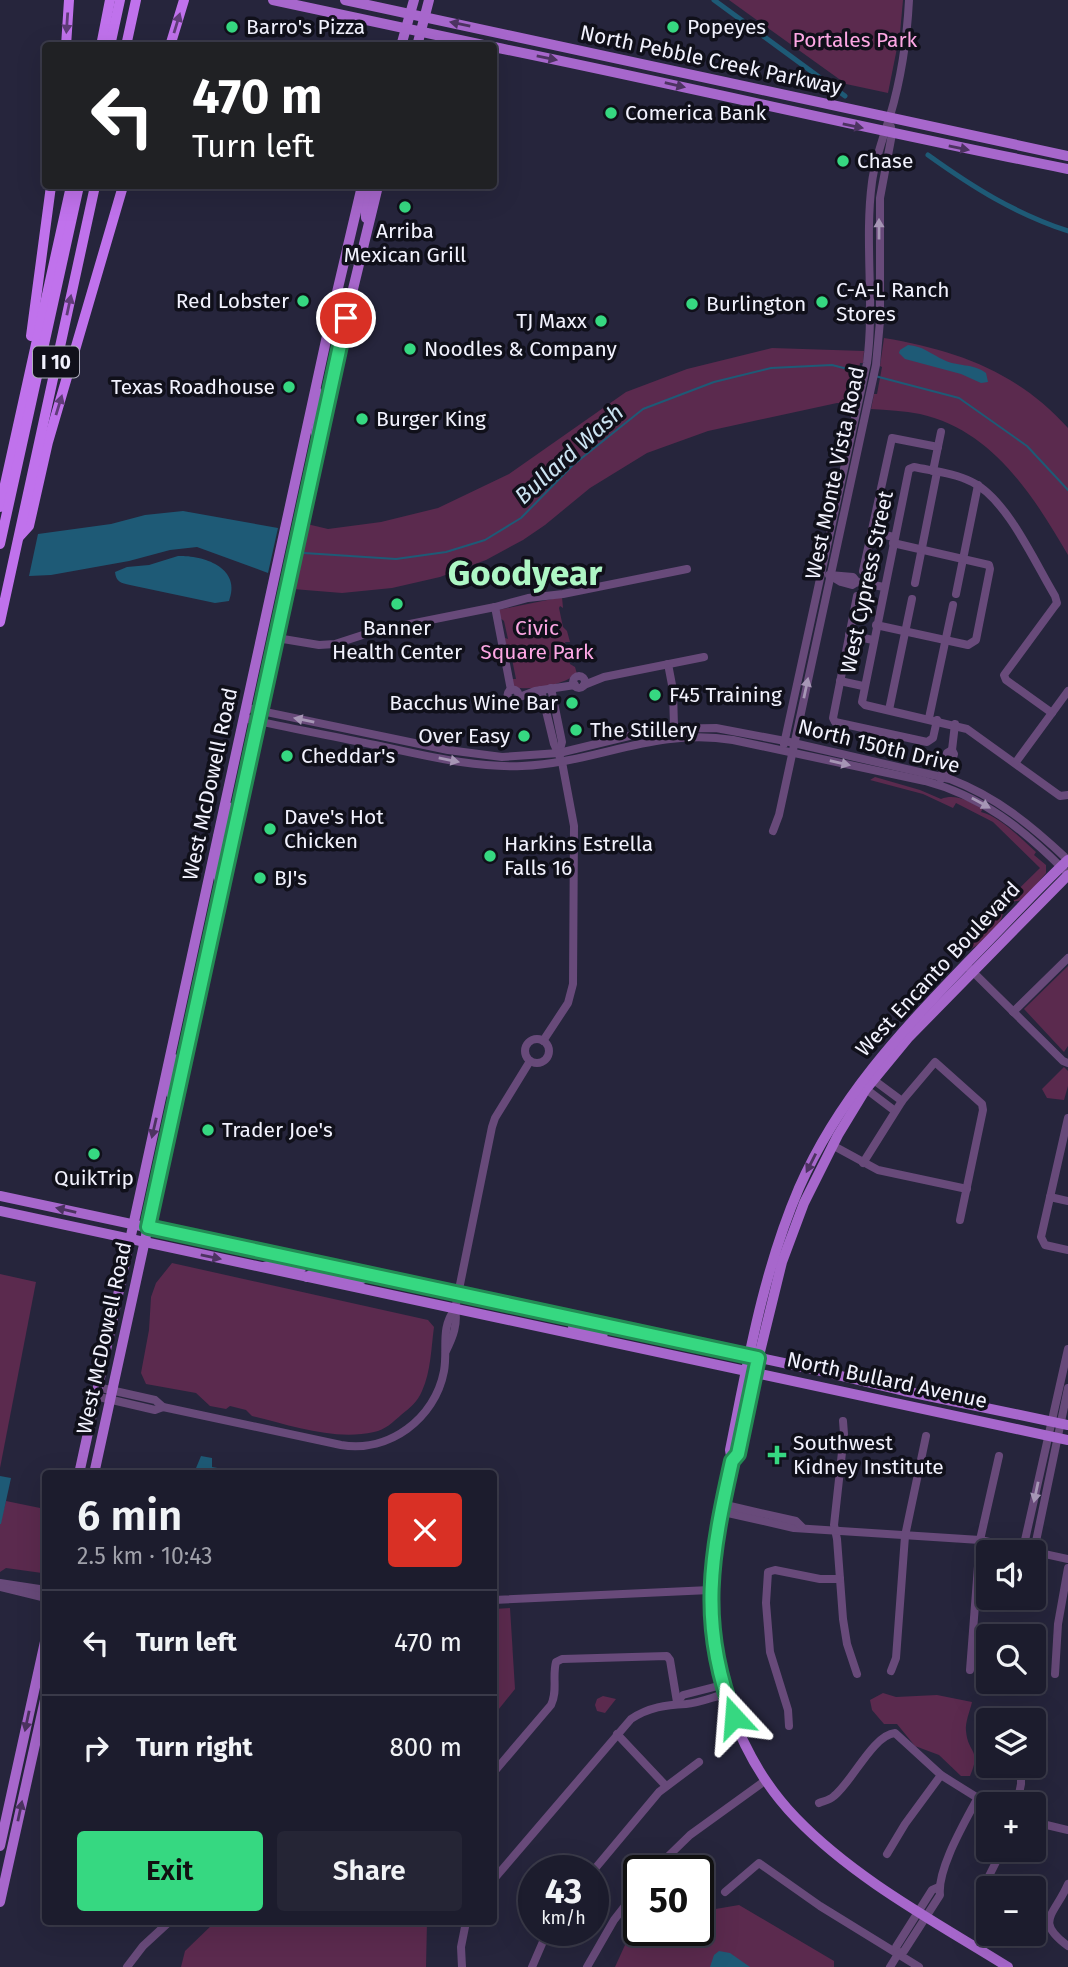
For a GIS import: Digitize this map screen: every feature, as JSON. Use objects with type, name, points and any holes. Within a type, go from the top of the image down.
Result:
[{"type":"highway","points":[[66,42],[69,0]]},
{"type":"highway","points":[[102,42],[110,0]]},
{"type":"highway","points":[[111,42],[120,0]]},
{"type":"highway","points":[[127,42],[136,0]]},
{"type":"highway","points":[[171,42],[184,0]]},
{"type":"highway","points":[[31,367],[31,332],[51,189]]},
{"type":"highway","name":"I 10","points":[[0,507],[70,189]]},
{"type":"highway","points":[[0,544],[78,189]]},
{"type":"highway","name":"I 10","points":[[0,622],[94,189]]},
{"type":"highway","points":[[17,539],[29,527],[48,442],[122,189]]},
{"type":"main road","points":[[273,0],[469,42]]},
{"type":"main road","points":[[298,5],[304,1],[318,4],[325,0]]},
{"type":"main road","name":"North Pebble Creek Parkway","points":[[345,0],[1068,156]]},
{"type":"main road","points":[[402,42],[414,0]]},
{"type":"main road","points":[[418,42],[429,0]]},
{"type":"main road","name":"North Pebble Creek Parkway","points":[[497,48],[887,133],[1068,169]]},
{"type":"main road","points":[[749,101],[759,96],[785,101],[799,99]]},
{"type":"main road","name":"West McDowell Road","points":[[80,1470],[316,385],[361,189]]},
{"type":"main road","points":[[367,229],[365,204],[368,189]]},
{"type":"main road","name":"West McDowell Road","points":[[95,1470],[376,189]]},
{"type":"main road","points":[[316,385],[320,407],[316,430],[320,438]]},
{"type":"main road","points":[[226,799],[230,813],[228,836],[232,843]]},
{"type":"main road","points":[[218,837],[223,845],[218,875],[222,888]]},
{"type":"main road","name":"West Encanto Boulevard","points":[[1008,1967],[923,1914],[834,1852],[796,1818],[765,1780],[739,1730],[724,1689],[712,1635],[710,1590],[712,1556],[732,1461],[738,1454],[767,1279],[810,1164],[870,1077],[1066,867]]},
{"type":"main road","points":[[190,966],[205,970]]},
{"type":"main road","points":[[172,1048],[175,1066],[171,1094],[177,1099]]},
{"type":"main road","name":"West Encanto Boulevard","points":[[792,1218],[863,1087]]},
{"type":"main road","name":"North Bullard Avenue","points":[[0,1196],[1060,1423]]},
{"type":"main road","points":[[0,1203],[17,1205],[23,1200]]},
{"type":"main road","name":"North Bullard Avenue","points":[[0,1210],[129,1240],[1058,1437]]},
{"type":"main road","points":[[262,1268],[275,1264],[302,1267],[307,1261]]},
{"type":"main road","points":[[307,1277],[317,1272],[360,1280],[372,1275]]},
{"type":"main road","points":[[560,1330],[568,1326],[603,1333],[608,1327]]},
{"type":"main road","points":[[875,1398],[887,1394],[899,1397],[904,1391]]},
{"type":"main road","points":[[0,1846],[42,1655]]},
{"type":"main road","points":[[0,1902],[42,1713]]},
{"type":"street","name":"West Monte Vista Road","points":[[773,831],[779,815],[826,575],[872,364],[869,209],[872,178],[887,133],[904,50],[909,0]]},
{"type":"street","points":[[915,583],[942,432]]},
{"type":"street","points":[[863,571],[892,438],[938,447]]},
{"type":"street","name":"West Cypress Street","points":[[889,710],[862,702],[863,686],[909,469],[914,467],[935,471]]},
{"type":"street","points":[[935,471],[978,485],[999,504],[1057,603],[1004,675],[1006,680],[1052,713]]},
{"type":"street","points":[[956,594],[978,485]]},
{"type":"street","points":[[871,532],[921,549],[989,565],[990,569],[976,640],[972,644],[876,625]]},
{"type":"street","points":[[277,638],[335,645],[374,631],[528,598],[563,594],[687,569]]},
{"type":"street","name":"West Monte Vista Road","points":[[782,750],[826,575]]},
{"type":"street","points":[[826,575],[852,585],[857,582],[884,587]]},
{"type":"street","points":[[857,596],[833,718],[835,722],[930,741],[953,605]]},
{"type":"street","points":[[912,599],[889,710],[956,724],[979,736],[1066,796]]},
{"type":"street","points":[[495,607],[515,693],[704,657]]},
{"type":"street","points":[[849,635],[873,640]]},
{"type":"street","points":[[668,664],[673,690],[674,727]]},
{"type":"street","points":[[840,681],[863,686]]},
{"type":"street","points":[[543,1041],[568,1003],[573,984],[574,826],[562,762],[554,744],[546,689]]},
{"type":"street","points":[[1016,762],[1068,691]]},
{"type":"street","name":"North 150th Drive","points":[[246,713],[463,763],[503,766],[562,762],[645,741],[688,737],[714,737],[782,750],[793,748],[941,780],[1009,820],[1066,867]]},
{"type":"street","name":"North 150th Drive","points":[[260,716],[481,756],[524,757],[559,752],[674,727],[729,730],[785,741],[793,748]]},
{"type":"street","points":[[941,780],[949,770],[954,754],[952,750],[956,724]]},
{"type":"street","points":[[1013,1012],[1068,958]]},
{"type":"street","points":[[969,968],[1068,1063]]},
{"type":"street","points":[[534,1040],[543,1041],[549,1049],[547,1058],[540,1063],[530,1061],[525,1054],[527,1045],[534,1040]]},
{"type":"street","points":[[96,1392],[155,1410],[163,1407],[351,1447],[366,1447],[386,1441],[413,1425],[428,1408],[439,1389],[446,1351],[457,1318],[455,1309],[492,1127],[530,1061]]},
{"type":"street","points":[[863,1163],[902,1101],[935,1062],[982,1104],[984,1110],[960,1220]]},
{"type":"street","points":[[870,1077],[902,1101]]},
{"type":"street","points":[[863,1087],[895,1111]]},
{"type":"street","points":[[1068,1118],[1041,1237],[1045,1245],[1068,1250]]},
{"type":"street","points":[[832,1145],[878,1170],[967,1189]]},
{"type":"street","points":[[1050,1198],[1068,1201]]},
{"type":"street","points":[[1036,1540],[1058,1437],[1068,1349]]},
{"type":"street","points":[[1060,1423],[1068,1388]]},
{"type":"street","points":[[843,1421],[844,1434],[834,1525],[847,1644],[857,1674]]},
{"type":"street","points":[[891,1671],[896,1658],[905,1536],[926,1436]]},
{"type":"street","points":[[1026,1540],[1058,1437]]},
{"type":"street","points":[[980,1540],[999,1456]]},
{"type":"street","points":[[721,1508],[728,1513],[794,1528],[976,1541]]},
{"type":"street","points":[[1046,1554],[1068,1559],[1058,1625],[1055,1674]]},
{"type":"street","points":[[789,1726],[788,1710],[771,1653],[766,1603],[768,1572],[775,1570],[820,1579],[840,1579]]},
{"type":"street","points":[[0,1585],[42,1590]]},
{"type":"street","points":[[0,1585],[42,1597]]},
{"type":"street","points":[[497,1600],[710,1590]]},
{"type":"street","points":[[970,1670],[976,1593]]},
{"type":"street","points":[[497,1768],[551,1705],[554,1698],[553,1671],[556,1662],[562,1659],[667,1656],[677,1702]]},
{"type":"street","points":[[497,1875],[631,1718],[641,1712],[677,1702],[683,1695],[724,1689]]},
{"type":"street","points":[[819,1803],[834,1797],[879,1742],[888,1734],[895,1733],[940,1775],[976,1798]]},
{"type":"street","points":[[617,1734],[666,1786]]},
{"type":"street","points":[[607,1855],[666,1786],[699,1762]]},
{"type":"street","points":[[887,1854],[940,1775]]},
{"type":"street","points":[[670,1855],[696,1830],[765,1780]]},
{"type":"street","points":[[890,1967],[898,1954],[904,1951],[907,1938],[923,1914],[932,1890],[939,1887],[953,1846],[976,1801]]},
{"type":"street","points":[[1046,1825],[1068,1830]]},
{"type":"street","points":[[725,1892],[759,1863],[820,1906],[919,1967]]},
{"type":"street","points":[[1068,1884],[1048,1921],[1052,1934],[1068,1946]]},
{"type":"street","points":[[587,1967],[623,1908]]},
{"type":"street","points":[[127,1967],[143,1946],[166,1925]]},
{"type":"street","points":[[462,1967],[461,1947],[465,1925]]},
{"type":"street","points":[[532,1967],[541,1946]]},
{"type":"green space","name":"Portales Park","points":[[729,0],[903,0],[900,33],[888,93],[846,84]]},
{"type":"green space","points":[[884,338],[936,349],[984,366],[1028,392],[1068,428],[1068,555],[1025,488],[1008,468],[969,434],[946,422],[920,414],[871,409],[882,367]]},
{"type":"green space","points":[[772,348],[864,351],[854,404],[837,403],[708,431],[647,453],[590,488],[523,540],[486,560],[440,577],[392,588],[342,593],[293,589],[297,569],[300,569],[307,524],[328,529],[381,522],[438,508],[509,474],[626,392],[687,369]]},
{"type":"green space","name":"Civic Square Park","points":[[562,597],[563,608],[559,608],[570,642],[565,642],[570,664],[575,667],[577,674],[546,686],[512,687],[513,679],[516,679],[511,654],[506,651],[505,638],[508,639],[504,621],[499,617],[498,610]]},
{"type":"green space","points":[[875,777],[941,799],[962,799],[983,808],[981,812],[1010,829],[1036,852],[1034,855],[1046,865],[1046,873],[1023,900],[1011,902],[1003,911],[999,924],[976,946],[963,952],[996,912],[1003,908],[1001,906],[1040,868],[993,822],[956,803],[953,808],[923,794],[870,780]]},
{"type":"green space","points":[[1068,966],[1068,1046],[1064,1052],[1024,1009]]},
{"type":"green space","points":[[1064,1067],[1068,1071],[1068,1086],[1064,1100],[1047,1098],[1042,1089]]},
{"type":"green space","points":[[172,1263],[428,1320],[434,1327],[429,1368],[420,1395],[411,1407],[382,1429],[343,1435],[281,1424],[252,1416],[246,1410],[230,1406],[226,1409],[210,1406],[196,1393],[146,1384],[141,1373],[149,1330],[151,1297],[156,1283]]},
{"type":"green space","points":[[0,1274],[36,1282],[0,1468]]},
{"type":"green space","points":[[6,1501],[42,1508],[42,1573],[6,1568],[0,1572],[0,1524]]},
{"type":"green space","points":[[510,1608],[515,1689],[497,1711],[497,1609]]},
{"type":"green space","points":[[883,1693],[896,1697],[937,1695],[972,1702],[966,1728],[967,1738],[975,1756],[970,1776],[961,1776],[939,1755],[915,1746],[897,1724],[884,1724],[872,1710],[870,1700]]},
{"type":"green space","points":[[603,1696],[616,1699],[605,1713],[597,1711],[595,1705],[597,1699]]},
{"type":"green space","points":[[739,1905],[834,1961],[834,1967],[615,1967],[625,1946],[714,1946],[714,1909]]},
{"type":"green space","points":[[212,1925],[427,1925],[426,1967],[181,1967],[185,1951]]},
{"type":"water","points":[[908,345],[949,362],[981,370],[986,373],[988,382],[981,383],[961,374],[905,359],[899,353]]},
{"type":"water","points":[[183,511],[278,528],[268,573],[197,547],[170,550],[129,561],[51,575],[29,576],[38,534]]},
{"type":"water","points":[[178,556],[209,561],[225,572],[232,590],[229,601],[215,603],[130,585],[116,578],[115,572],[127,567],[149,565]]},
{"type":"water","points":[[201,1456],[212,1458],[212,1467],[224,1470],[195,1470]]},
{"type":"water","points":[[0,1476],[11,1478],[1,1524],[0,1524]]},
{"type":"water","points":[[719,1951],[730,1953],[750,1967],[710,1967],[714,1955]]},
{"type":"waterway","points":[[714,0],[845,96]]},
{"type":"waterway","points":[[928,155],[995,199],[1068,231]]},
{"type":"waterway","name":"Bullard Wash","points":[[304,553],[396,559],[446,552],[485,540],[521,518],[573,465],[643,409],[714,382],[771,368],[832,365],[863,373]]},
{"type":"waterway","name":"Bullard Wash","points":[[875,376],[959,398],[1027,446],[1068,490]]},
{"type":"place","name":"Barro's Pizza","points":[[232,27]]},
{"type":"place","name":"Popeyes","points":[[673,27]]},
{"type":"place","name":"Comerica Bank","points":[[611,113]]},
{"type":"place","name":"Chase","points":[[843,161]]},
{"type":"place","name":"Arriba Mexican Grill","points":[[405,207]]},
{"type":"place","name":"Red Lobster","points":[[303,301]]},
{"type":"place","name":"C-A-L Ranch Stores","points":[[822,302]]},
{"type":"place","name":"Burlington","points":[[692,304]]},
{"type":"place","name":"TJ Maxx","points":[[601,321]]},
{"type":"place","name":"Noodles & Company","points":[[410,349]]},
{"type":"place","name":"Texas Roadhouse","points":[[289,387]]},
{"type":"place","name":"Burger King","points":[[362,419]]},
{"type":"place","name":"Banner Health Center","points":[[397,604]]},
{"type":"place","name":"F45 Training","points":[[655,695]]},
{"type":"place","name":"Bacchus Wine Bar","points":[[572,703]]},
{"type":"place","name":"The Stillery","points":[[576,730]]},
{"type":"place","name":"Over Easy","points":[[524,736]]},
{"type":"place","name":"Cheddar's","points":[[287,756]]},
{"type":"place","name":"Dave's Hot Chicken","points":[[270,829]]},
{"type":"place","name":"Harkins Estrella Falls 16","points":[[490,856]]},
{"type":"place","name":"BJ's","points":[[260,878]]},
{"type":"place","name":"Trader Joe's","points":[[208,1130]]},
{"type":"place","name":"QuikTrip","points":[[94,1154]]},
{"type":"place","name":"Southwest Kidney Institute","points":[[777,1455]]},
{"type":"district","name":"Goodyear","points":[[525,573]]},
{"type":"route","points":[[346,318],[148,1227],[758,1358],[738,1454],[732,1461],[716,1532],[710,1577],[714,1645],[721,1680],[734,1717]]}]
